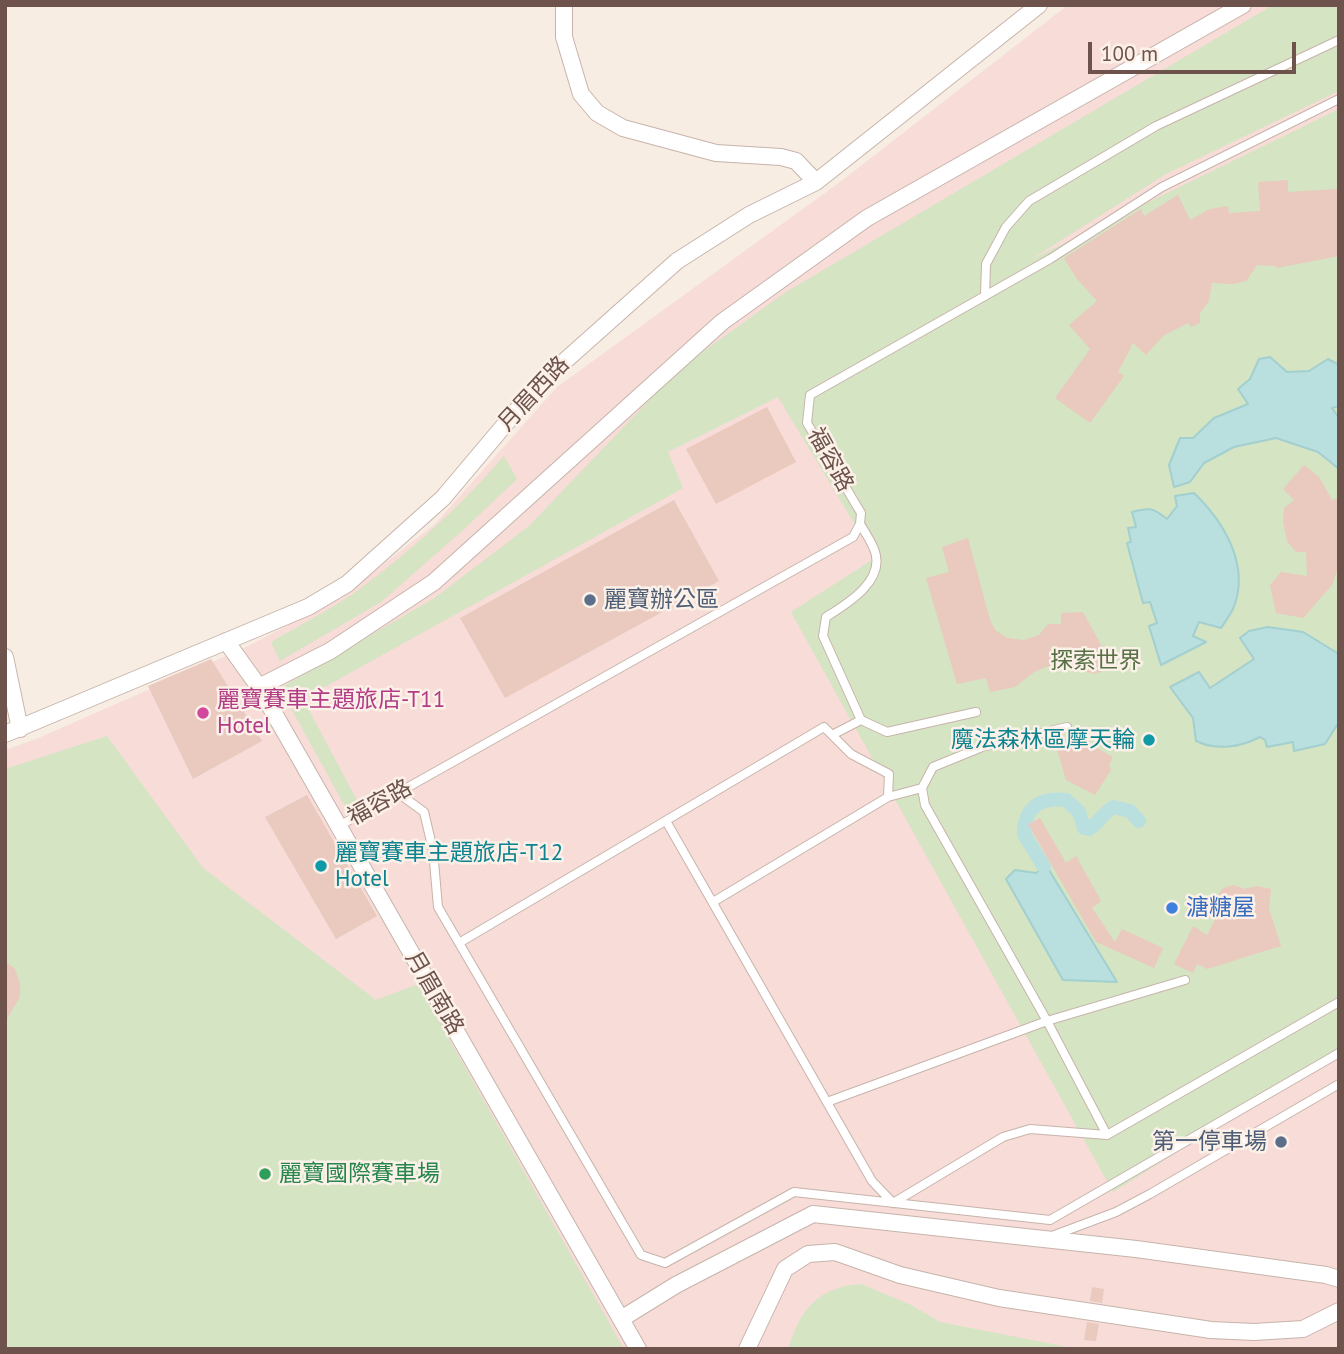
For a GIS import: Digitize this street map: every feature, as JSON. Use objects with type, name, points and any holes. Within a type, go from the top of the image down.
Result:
[{"type":"street","points":[[564,5],[564,37],[581,94],[597,113],[622,128],[716,153],[781,157],[796,161],[816,182]]},
{"type":"street","name":"月眉西路","points":[[13,731],[308,607],[347,584],[443,498],[539,384],[677,261],[749,215],[816,182],[1039,5]]},
{"type":"street","points":[[259,687],[330,651],[434,582],[722,322],[867,218],[1243,5]]},
{"type":"street","name":"月眉南路","points":[[226,641],[259,687],[638,1349]]},
{"type":"street","points":[[5,657],[13,731]]},
{"type":"street","points":[[621,1319],[676,1285],[813,1214],[1232,1262],[1339,1279]]},
{"type":"street","points":[[747,1349],[756,1341],[785,1269],[808,1254],[835,1252],[900,1275],[999,1298],[1211,1330],[1254,1332],[1303,1329],[1339,1311]]},
{"type":"lane","points":[[985,296],[986,264],[1006,228],[1029,201],[1156,126],[1339,40]]},
{"type":"lane","name":"福容路","points":[[339,826],[853,537],[860,524],[861,513],[807,423],[810,395],[1050,259],[1162,187],[1339,99]]},
{"type":"lane","points":[[860,524],[876,552],[874,577],[851,601],[825,617],[823,636],[861,720],[887,732],[976,712]]},
{"type":"lane","points":[[832,735],[861,720]]},
{"type":"lane","points":[[459,943],[824,727],[851,754],[889,774],[888,797]]},
{"type":"lane","points":[[1067,727],[982,747],[933,767],[922,788],[925,805],[1047,1021],[1107,1135]]},
{"type":"lane","points":[[713,902],[888,797],[922,788]]},
{"type":"lane","points":[[398,793],[424,812],[433,850],[438,907],[641,1255],[665,1263],[794,1192],[1050,1220],[1339,1053]]},
{"type":"lane","points":[[666,821],[872,1181],[893,1203]]},
{"type":"lane","points":[[827,1102],[1047,1021],[1185,980]]},
{"type":"lane","points":[[893,1203],[1003,1137],[1030,1129],[1107,1135],[1339,1002]]},
{"type":"lane","points":[[1043,1240],[1116,1212],[1339,1084]]},
{"type":"shaded area","points":[[1068,5],[1339,5],[1339,1349],[5,1349],[5,750],[246,647],[340,598],[435,524],[557,387],[840,182]]},
{"type":"green space","name":"探索世界","points":[[1273,5],[1339,5],[1339,91],[1166,174],[1030,260],[1339,109],[1339,1052],[1113,1192],[791,612],[875,558],[778,397],[668,452],[683,488],[303,699],[359,804],[348,812],[280,688],[436,597],[529,526],[680,368],[786,292]]},
{"type":"green space","points":[[504,456],[517,479],[462,531],[381,602],[280,661],[271,642],[344,600],[374,578],[433,529]]},
{"type":"green space","name":"麗寶國際賽車場","points":[[107,736],[203,868],[376,1000],[418,984],[624,1349],[5,1349],[5,769]]},
{"type":"green space","points":[[861,1284],[911,1305],[940,1322],[1078,1349],[788,1349],[798,1323],[813,1303],[833,1290]]},
{"type":"water","points":[[1270,357],[1287,372],[1309,371],[1328,359],[1339,365],[1339,406],[1332,408],[1339,418],[1339,469],[1318,452],[1276,438],[1234,447],[1204,463],[1190,482],[1174,487],[1169,465],[1180,438],[1193,438],[1214,418],[1248,404],[1238,389],[1250,379],[1259,359]]},
{"type":"water","points":[[1194,493],[1215,517],[1232,546],[1239,577],[1238,593],[1233,609],[1221,628],[1199,622],[1193,636],[1206,642],[1161,665],[1149,626],[1157,623],[1150,602],[1143,603],[1127,543],[1131,542],[1128,528],[1136,527],[1132,512],[1151,510],[1167,519],[1177,506],[1175,496]]},
{"type":"water","points":[[1268,627],[1303,632],[1339,654],[1339,722],[1325,744],[1294,751],[1293,742],[1267,747],[1265,740],[1260,737],[1229,746],[1212,746],[1196,741],[1193,718],[1170,687],[1199,672],[1210,688],[1254,659],[1240,638],[1249,631]]},
{"type":"water","points":[[1046,865],[1117,982],[1063,980],[1006,879],[1015,870],[1036,873]]},
{"type":"building","points":[[1288,180],[1288,192],[1338,189],[1339,256],[1277,268],[1257,265],[1246,281],[1233,284],[1212,283],[1209,301],[1200,313],[1200,323],[1191,327],[1188,323],[1163,336],[1146,355],[1133,343],[1118,372],[1124,376],[1090,423],[1055,398],[1090,349],[1069,325],[1097,301],[1077,279],[1064,258],[1141,209],[1144,216],[1178,195],[1190,220],[1210,209],[1228,206],[1229,213],[1260,211],[1258,182]]},
{"type":"building","points":[[767,407],[796,462],[716,504],[686,449]]},
{"type":"building","points":[[1304,465],[1319,477],[1332,500],[1339,497],[1339,565],[1332,585],[1303,618],[1276,613],[1270,585],[1281,572],[1307,576],[1306,552],[1296,552],[1287,541],[1283,522],[1284,508],[1294,500],[1283,489]]},
{"type":"building","name":"麗寶辦公區","points":[[674,500],[719,581],[505,698],[460,618]]},
{"type":"building","points":[[968,538],[995,630],[1007,638],[1024,640],[1039,635],[1048,624],[1061,624],[1061,613],[1083,612],[1113,667],[1094,674],[1068,666],[1049,666],[1034,672],[1015,687],[990,692],[986,678],[957,684],[926,578],[949,572],[942,547]]},
{"type":"building","name":"麗寶賽車主題旅店-T11 Hotel","points":[[211,659],[262,741],[193,779],[148,686]]},
{"type":"building","points":[[1086,734],[1089,748],[1093,746],[1113,757],[1109,765],[1111,770],[1095,795],[1066,780],[1055,742]]},
{"type":"building","name":"麗寶賽車主題旅店-T12 Hotel","points":[[307,795],[377,916],[336,939],[265,817]]},
{"type":"building","points":[[1040,818],[1066,863],[1076,856],[1101,901],[1092,908],[1115,942],[1122,929],[1163,948],[1154,968],[1096,942],[1028,824]]},
{"type":"building","points":[[1234,885],[1244,889],[1257,886],[1271,889],[1269,909],[1281,946],[1207,969],[1197,964],[1193,973],[1174,964],[1193,926],[1207,935],[1220,910],[1217,897],[1223,888]]},
{"type":"building","points":[[5,961],[15,969],[20,984],[20,997],[5,1022]]},
{"type":"building","points":[[1092,1287],[1104,1289],[1102,1303],[1090,1301]]},
{"type":"building","points":[[1087,1322],[1099,1324],[1096,1341],[1084,1340]]},
{"type":"waterway","points":[[1044,867],[1024,834],[1027,817],[1042,802],[1066,800],[1079,812],[1084,828],[1089,829],[1114,807],[1130,811],[1139,821]]},
{"type":"place","name":"麗寶辦公區","points":[[590,600]]},
{"type":"place","name":"麗寶賽車主題旅店-T11 Hotel","points":[[203,713]]},
{"type":"place","name":"魔法森林區摩天輪","points":[[1149,740]]},
{"type":"place","name":"麗寶賽車主題旅店-T12 Hotel","points":[[321,866]]},
{"type":"place","name":"溏糖屋","points":[[1172,908]]},
{"type":"place","name":"第一停車場","points":[[1281,1142]]},
{"type":"place","name":"麗寶國際賽車場","points":[[265,1174]]}]
